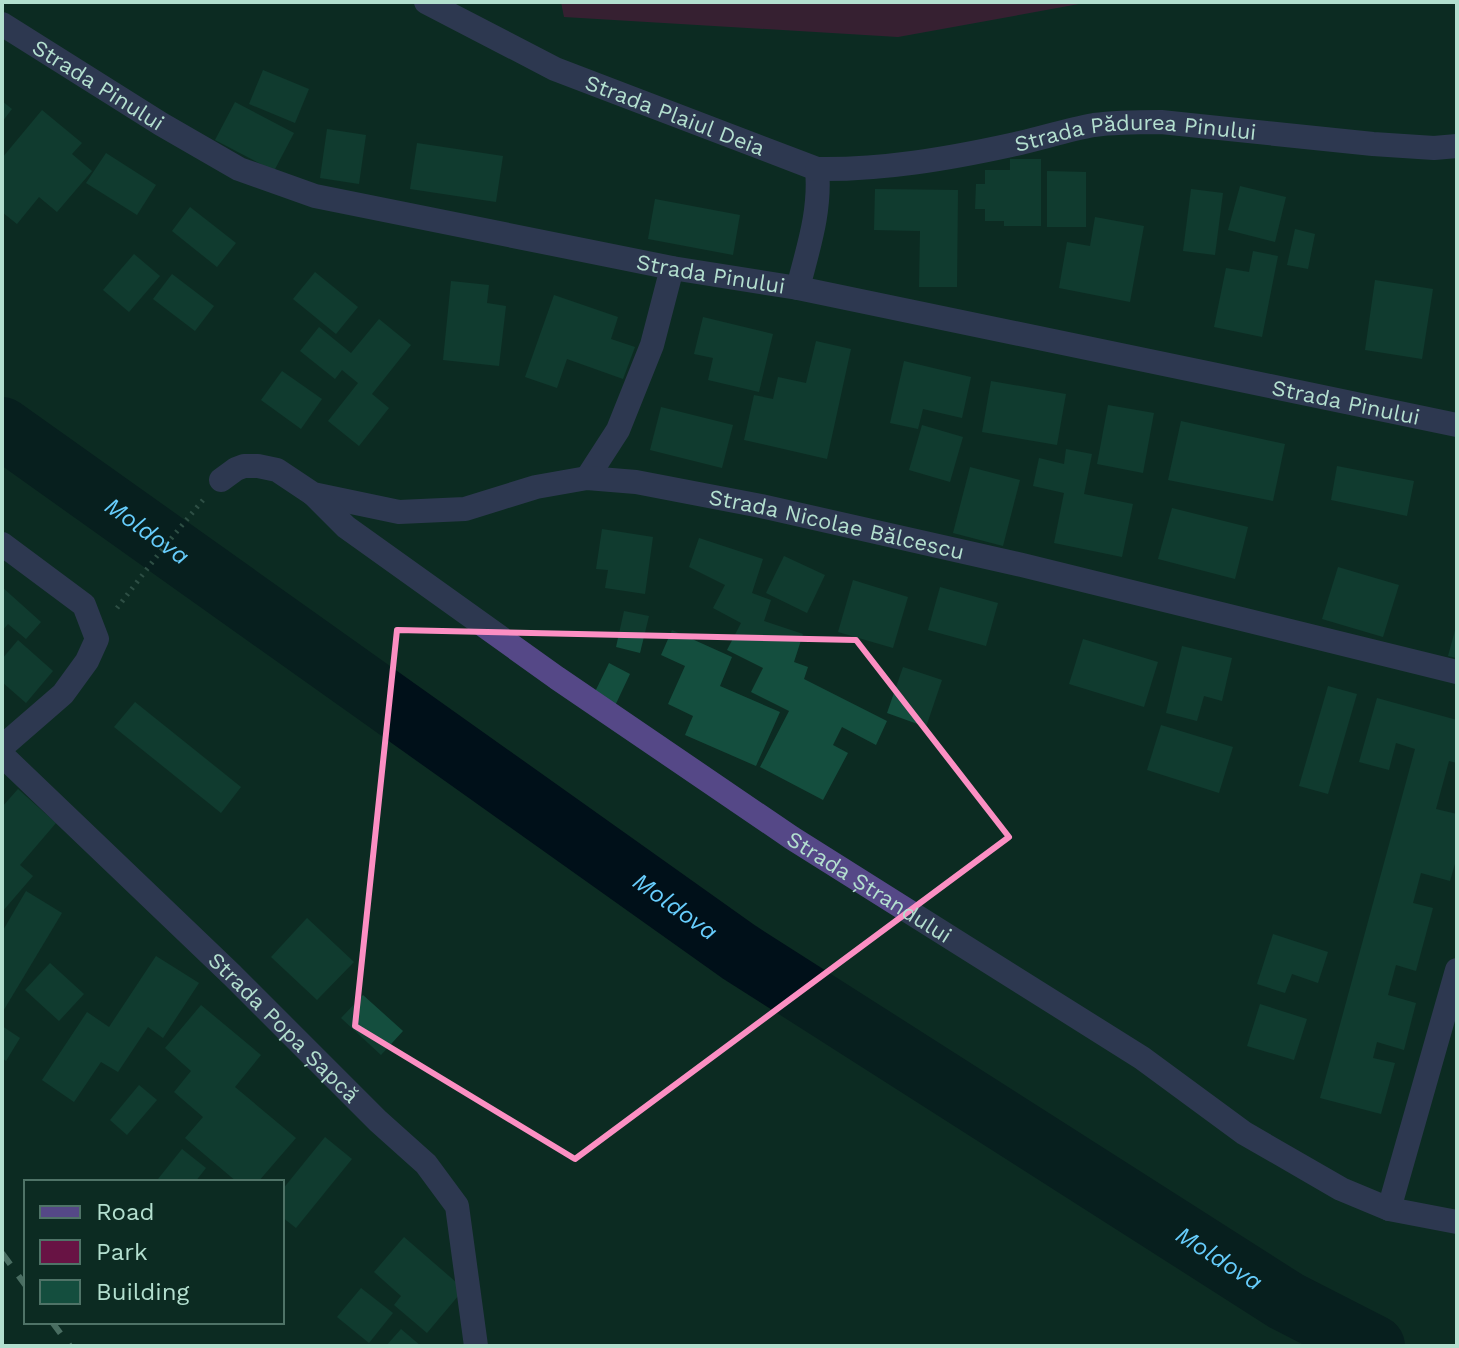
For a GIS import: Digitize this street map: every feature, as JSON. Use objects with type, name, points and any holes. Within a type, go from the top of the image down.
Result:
[{"type":"street","name":"Strada Plaiul Deia","points":[[426,2],[555,69],[817,169]]},
{"type":"street","name":"Strada Pinului","points":[[2,24],[239,169],[315,196],[672,268],[798,288],[1457,425]]},
{"type":"street","name":"Strada Pădurea Pinului","points":[[817,169],[852,169],[924,161],[1096,125],[1134,122],[1161,122],[1373,144],[1434,148],[1457,146]]},
{"type":"street","points":[[798,288],[815,225],[819,191],[817,169]]},
{"type":"street","points":[[587,478],[618,430],[652,345],[672,268]]},
{"type":"street","name":"Strada Nicolae Bălcescu","points":[[221,480],[236,469],[258,466],[277,470],[313,494],[399,512],[465,509],[536,487],[587,478],[636,482],[1022,565],[1457,672]]},
{"type":"street","name":"Strada Ștrandului","points":[[313,494],[346,527],[557,678],[792,838],[1142,1058],[1244,1133],[1341,1189],[1389,1209],[1457,1222]]},
{"type":"street","points":[[2,544],[84,605],[97,639],[87,661],[63,694],[2,747]]},
{"type":"street","name":"Strada Popa Șapcă","points":[[2,755],[426,1164],[457,1206],[476,1346]]},
{"type":"street","points":[[1389,1209],[1457,970]]},
{"type":"path","points":[[97,639],[137,581],[221,480]]},
{"type":"highlighted area","points":[[397,630],[856,640],[1009,837],[575,1159],[355,1026]]},
{"type":"green space","points":[[561,2],[1090,2],[898,37],[564,17]]},
{"type":"building","points":[[263,70],[309,89],[295,123],[249,104]]},
{"type":"building","points":[[2,101],[12,109],[2,122]]},
{"type":"building","points":[[235,102],[294,133],[274,171],[215,140]]},
{"type":"building","points":[[42,110],[82,143],[72,154],[92,171],[57,212],[39,197],[17,224],[2,212],[2,158]]},
{"type":"building","points":[[327,129],[366,135],[359,184],[320,178]]},
{"type":"building","points":[[417,143],[503,156],[496,202],[410,189]]},
{"type":"building","points":[[106,153],[156,185],[137,215],[86,183]]},
{"type":"building","points":[[1010,159],[1041,159],[1041,226],[1004,226],[1004,221],[985,221],[985,209],[975,209],[976,184],[985,184],[985,170],[1010,170]]},
{"type":"building","points":[[1047,171],[1086,172],[1086,227],[1047,227]]},
{"type":"building","points":[[1240,186],[1286,197],[1275,242],[1228,230]]},
{"type":"building","points":[[875,189],[958,190],[957,287],[919,287],[920,231],[874,230]]},
{"type":"building","points":[[1191,189],[1223,193],[1215,255],[1183,251]]},
{"type":"building","points":[[655,199],[740,215],[733,255],[648,239]]},
{"type":"building","points":[[190,207],[236,243],[217,267],[172,231]]},
{"type":"building","points":[[1095,217],[1144,226],[1130,302],[1059,288],[1067,242],[1090,246]]},
{"type":"building","points":[[1295,229],[1315,234],[1308,269],[1287,265]]},
{"type":"building","points":[[1253,251],[1278,256],[1262,337],[1214,327],[1226,268],[1249,272]]},
{"type":"building","points":[[134,254],[160,276],[129,312],[103,290]]},
{"type":"building","points":[[315,272],[358,307],[336,334],[293,299]]},
{"type":"building","points":[[172,274],[214,306],[195,331],[153,299]]},
{"type":"building","points":[[1375,280],[1433,289],[1422,359],[1365,350]]},
{"type":"building","points":[[451,281],[489,285],[487,303],[506,306],[499,366],[443,360]]},
{"type":"building","points":[[554,295],[618,317],[611,339],[635,347],[623,379],[567,359],[557,388],[525,377]]},
{"type":"building","points":[[703,317],[773,334],[759,392],[708,380],[713,358],[694,354]]},
{"type":"building","points":[[379,319],[411,345],[372,394],[389,408],[359,446],[328,421],[358,383],[342,370],[335,379],[300,351],[319,327],[351,353]]},
{"type":"building","points":[[816,341],[851,349],[827,459],[744,440],[754,395],[773,399],[778,377],[806,383]]},
{"type":"building","points":[[904,361],[971,377],[962,418],[923,409],[918,429],[890,423]]},
{"type":"building","points":[[282,371],[322,399],[301,429],[261,400]]},
{"type":"building","points":[[991,381],[1066,394],[1057,445],[982,432]]},
{"type":"building","points":[[1108,405],[1154,413],[1143,473],[1097,464]]},
{"type":"building","points":[[661,407],[733,425],[722,468],[650,450]]},
{"type":"building","points":[[1181,421],[1285,444],[1273,501],[1168,480]]},
{"type":"building","points":[[922,425],[963,437],[950,482],[909,470]]},
{"type":"building","points":[[1066,449],[1092,454],[1084,494],[1133,504],[1122,557],[1054,543],[1064,493],[1033,486],[1039,458],[1064,464]]},
{"type":"building","points":[[1337,466],[1414,481],[1407,516],[1331,500]]},
{"type":"building","points":[[970,467],[1020,480],[1003,546],[953,533]]},
{"type":"building","points":[[1172,508],[1248,527],[1235,579],[1158,559]]},
{"type":"building","points":[[602,529],[653,537],[645,594],[605,588],[608,570],[596,569]]},
{"type":"building","points":[[699,538],[763,559],[752,593],[771,600],[764,621],[803,634],[794,662],[808,667],[804,679],[887,721],[876,745],[842,727],[833,745],[848,753],[823,800],[760,767],[789,711],[751,692],[763,668],[727,650],[741,623],[713,608],[725,585],[689,567]]},
{"type":"building","points":[[784,556],[825,575],[807,613],[766,593]]},
{"type":"building","points":[[1338,567],[1399,585],[1383,637],[1322,619]]},
{"type":"building","points":[[853,580],[908,597],[893,648],[838,632]]},
{"type":"building","points":[[2,587],[41,622],[26,639],[8,624],[2,631]]},
{"type":"building","points":[[940,587],[998,603],[986,646],[928,630]]},
{"type":"building","points":[[624,611],[649,616],[640,653],[616,647]]},
{"type":"building","points":[[1457,627],[1457,658],[1448,656]]},
{"type":"building","points":[[672,630],[732,657],[720,686],[780,712],[756,766],[685,735],[693,716],[668,704],[685,666],[661,655]]},
{"type":"building","points":[[1083,639],[1158,662],[1144,707],[1069,684]]},
{"type":"building","points":[[18,640],[53,671],[26,703],[2,682],[2,659]]},
{"type":"building","points":[[1182,646],[1232,658],[1222,701],[1204,696],[1197,721],[1166,713]]},
{"type":"building","points":[[609,663],[630,674],[613,710],[591,700]]},
{"type":"building","points":[[903,667],[942,680],[926,727],[887,713]]},
{"type":"building","points":[[1328,686],[1357,694],[1328,794],[1299,786]]},
{"type":"building","points":[[1377,698],[1457,720],[1457,763],[1449,761],[1436,809],[1457,814],[1457,857],[1450,881],[1421,873],[1413,903],[1433,908],[1416,971],[1396,965],[1388,995],[1416,1003],[1404,1050],[1377,1042],[1373,1058],[1395,1063],[1381,1114],[1320,1098],[1415,749],[1396,743],[1389,770],[1359,762]]},
{"type":"building","points":[[135,702],[241,787],[221,813],[114,727]]},
{"type":"building","points":[[1161,725],[1233,747],[1219,793],[1147,770]]},
{"type":"building","points":[[18,789],[56,823],[20,865],[33,876],[2,912],[2,807]]},
{"type":"building","points":[[26,891],[62,913],[2,1013],[2,932]]},
{"type":"building","points":[[307,918],[354,962],[317,1000],[271,957]]},
{"type":"building","points":[[1273,934],[1328,952],[1318,983],[1292,974],[1285,993],[1257,984]]},
{"type":"building","points":[[156,956],[199,983],[163,1038],[148,1027],[118,1072],[101,1062],[74,1102],[42,1080],[87,1012],[109,1027]]},
{"type":"building","points":[[50,963],[84,994],[59,1021],[25,990]]},
{"type":"building","points":[[363,995],[403,1031],[381,1055],[341,1018]]},
{"type":"building","points":[[1260,1004],[1307,1019],[1294,1060],[1247,1046]]},
{"type":"building","points":[[201,1005],[261,1055],[235,1087],[296,1138],[260,1180],[235,1180],[185,1138],[203,1117],[174,1092],[191,1071],[165,1048]]},
{"type":"building","points":[[2,1026],[20,1038],[6,1061],[2,1058]]},
{"type":"building","points":[[139,1085],[157,1100],[127,1135],[110,1120]]},
{"type":"building","points":[[325,1137],[352,1159],[296,1228],[284,1219],[284,1188]]},
{"type":"building","points":[[182,1149],[206,1168],[197,1180],[158,1179]]},
{"type":"building","points":[[404,1237],[464,1289],[427,1333],[394,1305],[401,1296],[374,1272]]},
{"type":"building","points":[[361,1288],[393,1313],[369,1343],[337,1317]]},
{"type":"building","points":[[401,1329],[421,1346],[386,1346]]},
{"type":"waterway","name":"Moldova","points":[[2,428],[739,952],[1286,1301],[1374,1346]]},
{"type":"railway","points":[[2,1253],[24,1283]]},
{"type":"railway","points":[[54,1324],[70,1346]]}]
